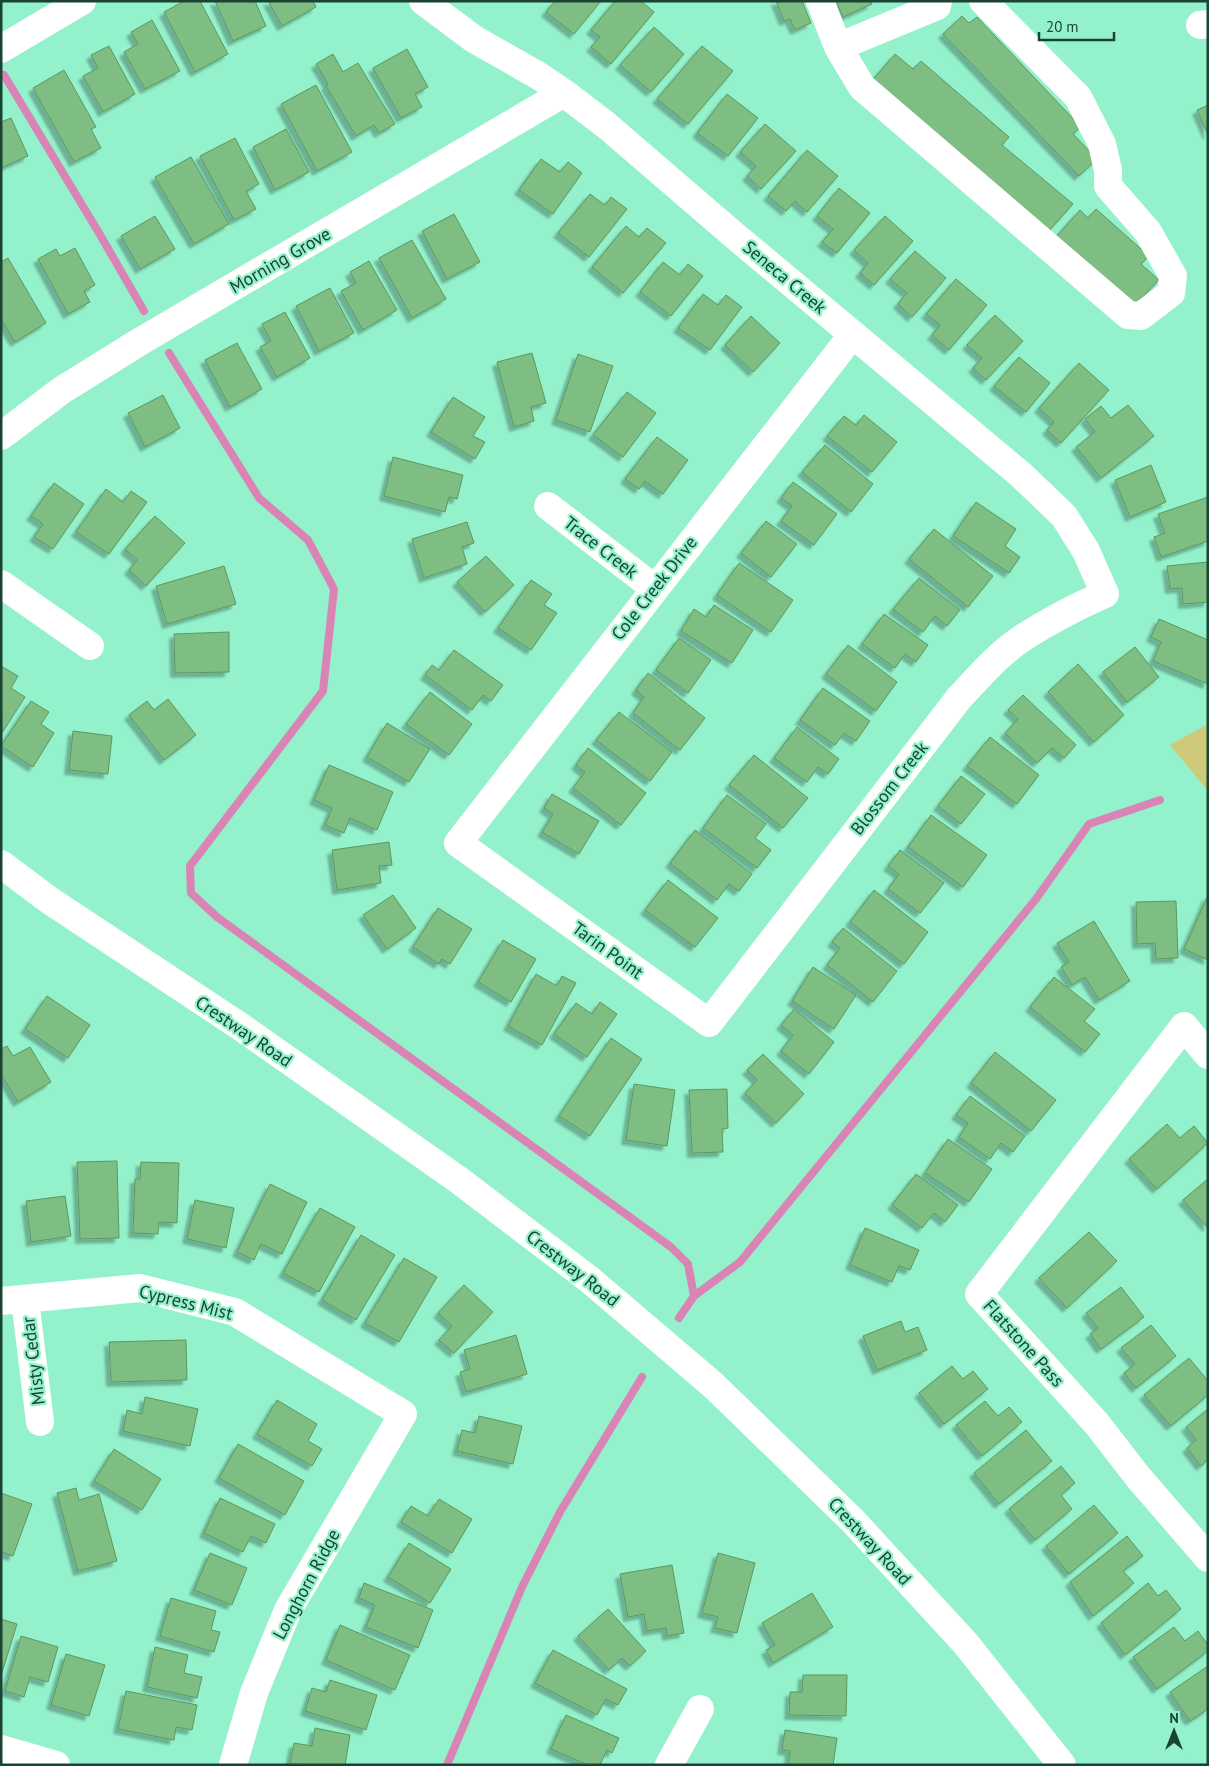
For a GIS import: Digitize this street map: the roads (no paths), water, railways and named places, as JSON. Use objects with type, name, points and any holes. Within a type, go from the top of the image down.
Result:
[{"type":"street","points":[[1,48],[82,1]]},
{"type":"street","name":"Seneca Creek","points":[[423,1],[474,39],[539,76],[606,125],[1020,474],[1064,516],[1086,551],[1105,594]]},
{"type":"street","points":[[820,1],[838,47],[862,87],[1128,315],[1142,316],[1171,293],[1173,276],[1148,232],[1108,186],[1108,170],[1102,144],[1078,97],[983,1]]},
{"type":"street","points":[[838,47],[941,3]]},
{"type":"street","name":"Morning Grove","points":[[1,436],[62,390],[141,341],[564,93]]},
{"type":"street","name":"Cole Creek Drive","points":[[458,843],[853,334]]},
{"type":"street","name":"Trace Creek","points":[[548,506],[654,588]]},
{"type":"street","points":[[1,584],[90,646]]},
{"type":"street","name":"Blossom Creek","points":[[709,1023],[959,698],[987,668],[1022,638],[1105,594]]},
{"type":"street","name":"Tarin Point","points":[[458,843],[709,1023]]},
{"type":"street","name":"Crestway Road","points":[[1,864],[58,905],[240,1027],[460,1181],[590,1280],[713,1385],[853,1521],[966,1644],[1062,1765]]},
{"type":"street","name":"Flatstone Pass","points":[[1208,1055],[1184,1026],[979,1294],[1097,1424],[1138,1477],[1208,1558]]},
{"type":"street","name":"Cypress Mist","points":[[13,1300],[140,1288],[235,1312],[403,1414]]},
{"type":"street","name":"Misty Cedar","points":[[13,1300],[40,1422]]},
{"type":"street","name":"Longhorn Ridge","points":[[233,1765],[254,1693],[288,1610],[403,1414]]},
{"type":"street","points":[[669,1765],[700,1709]]},
{"type":"street","points":[[1,1749],[56,1765]]},
{"type":"waterway","points":[[4,75],[144,311]]},
{"type":"waterway","points":[[169,353],[259,498],[308,540],[334,589],[323,691],[190,866],[191,893],[217,917],[671,1247],[688,1264],[694,1296],[679,1318]]},
{"type":"waterway","points":[[694,1296],[740,1262],[1036,899],[1089,824],[1160,800]]},
{"type":"waterway","points":[[447,1765],[522,1587],[560,1512],[642,1377]]}]
